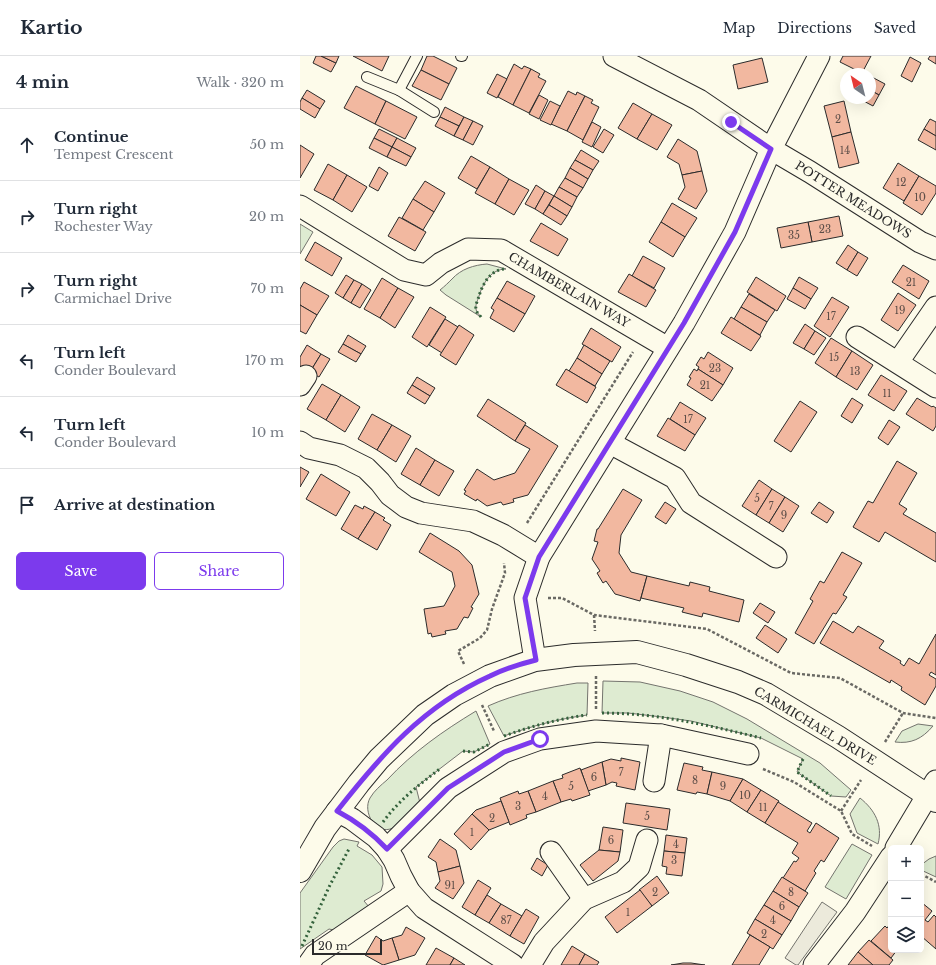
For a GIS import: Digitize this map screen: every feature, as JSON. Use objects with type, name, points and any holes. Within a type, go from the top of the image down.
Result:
[{"type":"main road","name":"CARMICHAEL DRIVE","points":[[300,871],[325,828],[337,811],[379,759],[425,715],[454,695],[490,676],[536,660],[574,655],[636,652],[711,673],[766,694],[933,792]]},
{"type":"street","name":"POTTER MEADOWS","points":[[614,56],[699,100],[771,149],[920,242],[936,249]]},
{"type":"street","points":[[536,660],[525,598],[539,557],[668,348],[735,232],[771,149],[818,56]]},
{"type":"street","name":"CHAMBERLAIN WAY","points":[[300,206],[404,270],[426,275],[441,263],[468,249],[501,250],[668,348]]},
{"type":"street","points":[[898,362],[936,307]]},
{"type":"street","points":[[857,337],[936,387]]},
{"type":"street","points":[[300,442],[309,448],[340,455],[366,468],[390,495],[406,507],[421,513],[473,521],[504,535],[539,557]]},
{"type":"street","points":[[610,443],[675,478],[691,503],[776,557]]},
{"type":"street","points":[[387,849],[448,788],[504,752],[540,739],[596,731],[661,735],[748,754]]},
{"type":"street","points":[[654,781],[661,735]]},
{"type":"street","points":[[898,845],[933,792]]},
{"type":"street","points":[[337,811],[352,819],[387,849],[409,891],[424,908],[513,965]]},
{"type":"street","points":[[530,965],[544,942],[584,899],[623,882],[639,867],[647,840]]},
{"type":"street","points":[[551,852],[584,899]]},
{"type":"street","points":[[814,965],[855,912],[888,862]]},
{"type":"street","points":[[308,965],[315,955],[409,891]]},
{"type":"lane","points":[[399,90],[417,56]]},
{"type":"lane","points":[[367,77],[399,90],[434,112]]},
{"type":"path","points":[[498,595],[525,598],[562,598],[594,616],[707,629],[791,673],[840,678],[903,713],[936,716]]},
{"type":"path","points":[[748,754],[760,768],[794,782],[841,811],[852,834],[888,855]]},
{"type":"path","points":[[924,876],[936,882]]},
{"type":"green space","points":[[300,224],[313,232],[300,254]]},
{"type":"green space","points":[[487,264],[506,269],[496,271],[485,282],[476,307],[476,311],[481,317],[440,290],[464,270],[477,265]]},
{"type":"green space","points":[[603,681],[640,682],[680,691],[713,702],[747,719],[820,763],[851,790],[846,797],[831,796],[797,772],[803,759],[761,738],[691,721],[628,713],[602,713]]},
{"type":"green space","points":[[577,683],[588,683],[587,715],[545,723],[504,736],[488,706],[521,694]]},
{"type":"green space","points":[[476,711],[490,744],[474,752],[463,751],[416,787],[420,803],[396,826],[387,830],[376,826],[369,816],[368,804],[370,798],[376,791],[418,751],[440,734]]},
{"type":"green space","points":[[918,724],[933,726],[916,740],[895,742],[902,731]]},
{"type":"green space","points":[[860,798],[874,813],[876,818],[879,830],[878,844],[857,833],[850,814]]},
{"type":"green space","points":[[344,839],[359,842],[357,846],[372,855],[382,867],[383,884],[381,891],[364,901],[370,908],[338,931],[329,929],[300,949],[300,893],[333,847],[339,841]]},
{"type":"green space","points":[[852,844],[872,855],[846,899],[825,887]]},
{"type":"green space","points":[[936,856],[936,877],[924,871],[924,863]]},
{"type":"shaded area","points":[[822,902],[837,912],[798,965],[796,965],[785,958]]},
{"type":"building","points":[[316,56],[321,56],[336,63],[331,72],[313,63]]},
{"type":"building","points":[[321,56],[339,56],[336,63]]},
{"type":"building","points":[[353,56],[389,56],[382,71]]},
{"type":"building","points":[[427,56],[433,56],[457,68],[449,84],[421,70]]},
{"type":"building","points":[[843,56],[871,56],[865,68],[852,68],[840,62]]},
{"type":"building","points":[[930,56],[936,56],[936,64],[928,59]]},
{"type":"building","points":[[910,57],[921,63],[912,82],[901,76]]},
{"type":"building","points":[[762,58],[768,82],[738,89],[733,65]]},
{"type":"building","points":[[514,64],[522,69],[524,66],[531,69],[513,105],[498,97]]},
{"type":"building","points":[[531,69],[540,74],[538,77],[546,81],[529,113],[513,105]]},
{"type":"building","points":[[421,70],[449,84],[441,100],[412,86]]},
{"type":"building","points":[[497,74],[507,79],[497,98],[487,93]]},
{"type":"building","points":[[876,79],[885,84],[879,95],[876,93]]},
{"type":"building","points":[[356,86],[386,101],[375,124],[344,108]]},
{"type":"building","points":[[307,90],[325,101],[320,109],[302,98]]},
{"type":"building","points":[[568,91],[576,95],[577,92],[585,96],[567,131],[551,124]]},
{"type":"building","points":[[876,93],[879,95],[876,100]]},
{"type":"building","points":[[539,95],[548,100],[539,119],[529,114]]},
{"type":"building","points":[[585,96],[593,100],[591,103],[599,107],[583,140],[567,131]]},
{"type":"building","points":[[302,98],[320,109],[315,118],[300,109],[300,102]]},
{"type":"building","points":[[386,101],[417,117],[405,139],[375,124]]},
{"type":"building","points":[[550,101],[560,106],[551,125],[540,120]]},
{"type":"building","points":[[840,102],[840,104],[845,104],[851,132],[832,137],[824,106]]},
{"type":"building","points":[[633,103],[652,114],[637,139],[618,128]]},
{"type":"building","points":[[445,107],[464,117],[459,126],[440,117]]},
{"type":"building","points":[[652,114],[672,125],[657,150],[637,139]]},
{"type":"building","points":[[440,117],[459,126],[454,136],[435,126]]},
{"type":"building","points":[[464,117],[473,121],[463,140],[454,136]]},
{"type":"building","points":[[930,119],[936,122],[936,136],[924,129]]},
{"type":"building","points":[[473,121],[483,126],[473,145],[463,140]]},
{"type":"building","points":[[592,122],[601,127],[592,147],[582,142]]},
{"type":"building","points":[[379,129],[397,138],[392,147],[374,138]]},
{"type":"building","points":[[604,129],[614,135],[603,153],[593,147]]},
{"type":"building","points":[[924,129],[936,136],[936,150],[918,140]]},
{"type":"building","points":[[851,132],[859,163],[839,168],[832,137]]},
{"type":"building","points":[[374,138],[392,147],[387,157],[369,148]]},
{"type":"building","points":[[397,138],[416,148],[411,157],[392,147]]},
{"type":"building","points":[[678,139],[697,151],[702,171],[682,175],[679,164],[667,157]]},
{"type":"building","points":[[300,145],[314,154],[300,178]]},
{"type":"building","points":[[392,147],[411,157],[406,166],[387,157]]},
{"type":"building","points":[[581,150],[599,161],[593,170],[575,160]]},
{"type":"building","points":[[471,156],[490,167],[477,189],[458,178]]},
{"type":"building","points":[[575,160],[593,170],[588,179],[570,168]]},
{"type":"building","points":[[898,163],[919,176],[904,201],[883,188]]},
{"type":"building","points":[[328,164],[347,175],[333,200],[314,190]]},
{"type":"building","points":[[379,167],[388,173],[378,191],[369,186]]},
{"type":"building","points":[[490,167],[509,179],[495,204],[475,193]]},
{"type":"building","points":[[570,168],[588,179],[583,188],[565,178]]},
{"type":"building","points":[[702,171],[707,191],[696,209],[678,199],[685,187],[682,175]]},
{"type":"building","points":[[347,175],[367,187],[352,212],[333,200]]},
{"type":"building","points":[[919,176],[936,186],[936,193],[922,215],[903,203]]},
{"type":"building","points":[[565,178],[583,188],[577,197],[559,187]]},
{"type":"building","points":[[509,179],[529,190],[514,215],[495,204]]},
{"type":"building","points":[[425,181],[445,193],[434,212],[413,199]]},
{"type":"building","points":[[536,185],[545,191],[535,209],[525,204]]},
{"type":"building","points":[[559,187],[577,197],[572,207],[554,196]]},
{"type":"building","points":[[545,191],[554,196],[543,214],[535,209]]},
{"type":"building","points":[[554,196],[572,207],[567,216],[549,205]]},
{"type":"building","points":[[413,199],[434,212],[423,230],[402,218]]},
{"type":"building","points":[[672,203],[697,218],[685,237],[661,222]]},
{"type":"building","points":[[549,205],[567,216],[561,225],[543,214]]},
{"type":"building","points":[[839,216],[843,236],[812,242],[808,222]]},
{"type":"building","points":[[399,217],[426,232],[415,251],[388,236]]},
{"type":"building","points":[[661,222],[685,237],[673,257],[649,242]]},
{"type":"building","points":[[808,222],[812,242],[781,248],[777,228]]},
{"type":"building","points":[[541,223],[568,239],[558,256],[530,241]]},
{"type":"building","points":[[315,242],[342,258],[332,276],[305,260]]},
{"type":"building","points":[[848,245],[858,252],[847,270],[836,263]]},
{"type":"building","points":[[858,252],[868,258],[857,276],[847,270]]},
{"type":"building","points":[[643,256],[665,268],[654,288],[632,276]]},
{"type":"building","points":[[903,265],[929,281],[919,299],[892,282]]},
{"type":"building","points":[[629,274],[656,290],[646,307],[618,292]]},
{"type":"building","points":[[346,275],[354,280],[343,298],[335,293]]},
{"type":"building","points":[[756,277],[786,296],[777,311],[747,292]]},
{"type":"building","points":[[799,277],[818,288],[811,299],[793,288]]},
{"type":"building","points":[[382,278],[398,288],[380,318],[364,309]]},
{"type":"building","points":[[354,280],[362,284],[351,303],[343,298]]},
{"type":"building","points":[[507,281],[535,296],[525,314],[497,298]]},
{"type":"building","points":[[304,282],[329,296],[317,315],[300,305],[300,289]]},
{"type":"building","points":[[362,284],[371,290],[360,308],[351,303]]},
{"type":"building","points":[[398,288],[414,297],[395,328],[380,318]]},
{"type":"building","points":[[793,288],[811,299],[805,309],[787,299]]},
{"type":"building","points":[[898,293],[916,305],[898,331],[881,320]]},
{"type":"building","points":[[749,294],[775,310],[767,322],[741,307]]},
{"type":"building","points":[[832,297],[849,307],[830,337],[814,326]]},
{"type":"building","points":[[497,298],[525,314],[514,332],[490,318],[494,310],[491,308]]},
{"type":"building","points":[[300,305],[317,315],[306,334],[300,331]]},
{"type":"building","points":[[430,307],[446,317],[427,347],[412,337]]},
{"type":"building","points":[[741,307],[767,322],[760,335],[734,319]]},
{"type":"building","points":[[731,317],[761,336],[751,351],[721,333]]},
{"type":"building","points":[[445,319],[458,327],[442,353],[429,345]]},
{"type":"building","points":[[805,324],[815,331],[804,349],[793,343]]},
{"type":"building","points":[[459,325],[474,335],[456,365],[440,355]]},
{"type":"building","points":[[591,328],[621,347],[612,362],[582,344]]},
{"type":"building","points":[[815,331],[826,338],[814,355],[804,349]]},
{"type":"building","points":[[348,335],[366,346],[361,354],[343,344]]},
{"type":"building","points":[[831,338],[852,351],[836,377],[815,363]]},
{"type":"building","points":[[343,344],[361,354],[356,362],[338,352]]},
{"type":"building","points":[[307,345],[321,354],[310,372],[300,366],[300,357]]},
{"type":"building","points":[[584,345],[610,361],[602,374],[577,358]]},
{"type":"building","points":[[852,351],[873,365],[857,390],[836,377]]},
{"type":"building","points":[[708,352],[733,368],[723,385],[698,369],[699,367],[696,365],[701,357],[704,359]]},
{"type":"building","points":[[321,354],[330,359],[319,377],[310,372]]},
{"type":"building","points":[[577,358],[602,374],[595,386],[569,371]]},
{"type":"building","points":[[566,369],[596,387],[587,403],[556,385]]},
{"type":"building","points":[[694,369],[697,371],[698,369],[723,385],[712,401],[687,385],[691,378],[689,377]]},
{"type":"building","points":[[881,375],[907,391],[894,411],[868,395]]},
{"type":"building","points":[[417,377],[435,388],[430,396],[412,385]]},
{"type":"building","points":[[322,384],[341,395],[326,420],[307,409]]},
{"type":"building","points":[[412,385],[430,396],[425,404],[407,393]]},
{"type":"building","points":[[341,395],[360,407],[345,432],[326,420]]},
{"type":"building","points":[[852,398],[863,405],[852,423],[841,416]]},
{"type":"building","points":[[917,398],[936,408],[936,426],[933,431],[906,414]]},
{"type":"building","points":[[488,399],[526,423],[515,441],[477,416]]},
{"type":"building","points":[[800,401],[817,412],[791,452],[774,441]]},
{"type":"building","points":[[680,402],[706,418],[695,435],[670,419]]},
{"type":"building","points":[[372,414],[392,425],[377,450],[358,439]]},
{"type":"building","points":[[668,418],[695,435],[685,451],[657,436]]},
{"type":"building","points":[[889,420],[900,427],[888,445],[878,438]]},
{"type":"building","points":[[392,425],[411,436],[396,462],[377,450]]},
{"type":"building","points":[[525,425],[558,446],[528,495],[513,499],[514,502],[503,505],[501,502],[487,506],[477,499],[476,501],[464,494],[466,491],[464,490],[477,469],[494,480],[515,473],[530,449],[515,441]]},
{"type":"building","points":[[416,448],[435,460],[420,485],[401,474]]},
{"type":"building","points":[[435,460],[454,471],[439,496],[420,485]]},
{"type":"building","points":[[897,461],[917,473],[899,504],[907,509],[903,514],[936,533],[936,562],[885,532],[879,542],[853,527],[868,501],[873,503]]},
{"type":"building","points":[[300,467],[309,472],[300,487]]},
{"type":"building","points":[[321,474],[350,492],[336,516],[306,499]]},
{"type":"building","points":[[759,480],[772,489],[756,515],[742,506]]},
{"type":"building","points":[[623,489],[642,500],[621,535],[619,553],[631,572],[647,576],[640,601],[615,594],[606,581],[603,583],[597,573],[600,571],[592,559],[598,542],[594,541],[597,529]]},
{"type":"building","points":[[772,489],[785,497],[769,523],[756,515]]},
{"type":"building","points":[[785,497],[799,506],[783,532],[769,523]]},
{"type":"building","points":[[665,502],[676,509],[666,524],[655,517]]},
{"type":"building","points":[[819,502],[834,512],[827,523],[811,513]]},
{"type":"building","points":[[355,505],[363,509],[364,506],[375,512],[358,539],[341,529]]},
{"type":"building","points":[[375,512],[385,518],[383,520],[391,525],[377,550],[358,539]]},
{"type":"building","points":[[430,533],[459,551],[472,565],[479,594],[471,607],[473,608],[468,618],[464,617],[457,629],[445,631],[446,634],[432,637],[431,633],[428,634],[424,609],[444,606],[455,586],[452,572],[419,552]]},
{"type":"building","points":[[842,552],[862,563],[843,595],[847,597],[836,614],[833,613],[814,644],[795,633],[813,601],[810,599],[820,581],[824,583]]},
{"type":"building","points":[[647,576],[689,586],[690,582],[710,587],[709,591],[744,600],[739,622],[703,613],[702,617],[682,612],[684,608],[641,598]]},
{"type":"building","points":[[760,603],[775,612],[768,623],[753,613]]},
{"type":"building","points":[[833,621],[853,633],[858,626],[884,641],[879,648],[901,661],[900,663],[904,666],[909,658],[919,664],[936,634],[936,675],[931,672],[929,675],[936,679],[936,686],[925,705],[901,690],[902,687],[891,680],[890,683],[820,643]]},
{"type":"building","points":[[765,625],[787,639],[778,653],[756,638]]},
{"type":"building","points":[[621,758],[640,762],[635,790],[616,786],[617,783],[612,782],[606,785],[602,762],[611,759],[621,761]]},
{"type":"building","points":[[602,762],[606,785],[588,791],[581,770]]},
{"type":"building","points":[[684,763],[703,767],[702,770],[712,772],[707,794],[697,792],[696,794],[677,790]]},
{"type":"building","points":[[580,768],[590,795],[572,801],[571,799],[561,802],[553,781],[563,778],[562,775]]},
{"type":"building","points":[[712,772],[743,779],[730,801],[707,794]]},
{"type":"building","points":[[743,779],[761,790],[747,812],[730,801]]},
{"type":"building","points":[[553,781],[561,802],[536,812],[528,791]]},
{"type":"building","points":[[761,790],[779,801],[765,823],[747,812]]},
{"type":"building","points":[[518,791],[519,794],[528,791],[536,812],[526,815],[527,818],[510,825],[500,798]]},
{"type":"building","points":[[501,801],[509,822],[489,830],[472,814],[476,810]]},
{"type":"building","points":[[778,802],[812,823],[807,831],[810,833],[816,823],[839,838],[824,862],[821,860],[814,871],[816,873],[805,891],[783,878],[794,861],[796,862],[799,858],[792,853],[798,843],[765,823]]},
{"type":"building","points":[[626,803],[670,809],[667,830],[623,823]]},
{"type":"building","points":[[472,814],[489,830],[471,850],[454,834]]},
{"type":"building","points":[[603,827],[623,830],[620,852],[599,850]]},
{"type":"building","points":[[666,835],[687,838],[685,853],[664,851]]},
{"type":"building","points":[[440,839],[456,850],[460,866],[438,872],[436,862],[428,857]]},
{"type":"building","points":[[599,850],[620,852],[618,861],[593,881],[580,865]]},
{"type":"building","points":[[664,851],[685,853],[682,876],[666,874],[667,867],[662,866]]},
{"type":"building","points":[[537,858],[548,865],[542,876],[531,869]]},
{"type":"building","points":[[460,866],[464,883],[453,899],[435,888],[440,881],[438,872]]},
{"type":"building","points":[[657,876],[669,893],[652,906],[639,890]]},
{"type":"building","points":[[782,877],[808,893],[799,907],[773,891]]},
{"type":"building","points":[[478,880],[491,888],[475,915],[462,907]]},
{"type":"building","points":[[640,890],[652,906],[617,933],[605,917]]},
{"type":"building","points":[[773,891],[799,907],[791,921],[764,905]]},
{"type":"building","points":[[487,895],[501,904],[489,923],[475,915]]},
{"type":"building","points":[[501,904],[522,916],[510,936],[489,923]]},
{"type":"building","points":[[924,904],[932,911],[925,920],[928,922],[934,915],[936,917],[936,949],[924,939]]},
{"type":"building","points":[[764,905],[791,921],[782,935],[755,919]]},
{"type":"building","points":[[526,909],[539,917],[524,944],[510,936]]},
{"type":"building","points":[[755,919],[782,935],[773,949],[747,933]]},
{"type":"building","points":[[885,926],[887,928],[888,927],[888,953],[895,953],[891,958],[871,941]]},
{"type":"building","points":[[406,927],[425,938],[415,955],[399,960],[392,938],[402,935]]},
{"type":"building","points":[[750,935],[770,947],[759,965],[732,965]]},
{"type":"building","points":[[376,936],[383,941],[392,938],[399,960],[383,965],[365,955]]},
{"type":"building","points":[[869,940],[893,960],[889,965],[873,965],[858,952]]},
{"type":"building","points":[[572,946],[585,954],[579,965],[561,965]]},
{"type":"building","points":[[436,948],[454,958],[450,965],[426,965]]},
{"type":"building","points":[[858,952],[873,965],[848,965]]},
{"type":"building","points":[[585,954],[599,962],[597,965],[579,965]]},
{"type":"building","points":[[454,958],[465,965],[450,965]]},
{"type":"building","points":[[691,963],[705,965],[671,965]]},
{"type":"hedge","points":[[481,317],[476,311],[476,307],[485,282],[496,271],[506,269]]},
{"type":"hedge","points":[[602,713],[662,717],[701,724],[761,738]]},
{"type":"hedge","points":[[504,736],[545,723],[587,715]]},
{"type":"hedge","points":[[463,751],[474,752],[490,744]]},
{"type":"hedge","points":[[803,759],[797,772],[831,796]]},
{"type":"hedge","points":[[383,822],[403,799],[441,768]]},
{"type":"hedge","points":[[302,946],[330,885],[350,847]]},
{"type":"route","points":[[540,739],[504,752],[448,788],[387,849],[352,819],[337,811],[379,759],[425,715],[454,695],[490,676],[512,667],[536,660],[525,598],[539,557],[684,323],[735,232],[754,185],[771,149],[731,122]]}]
